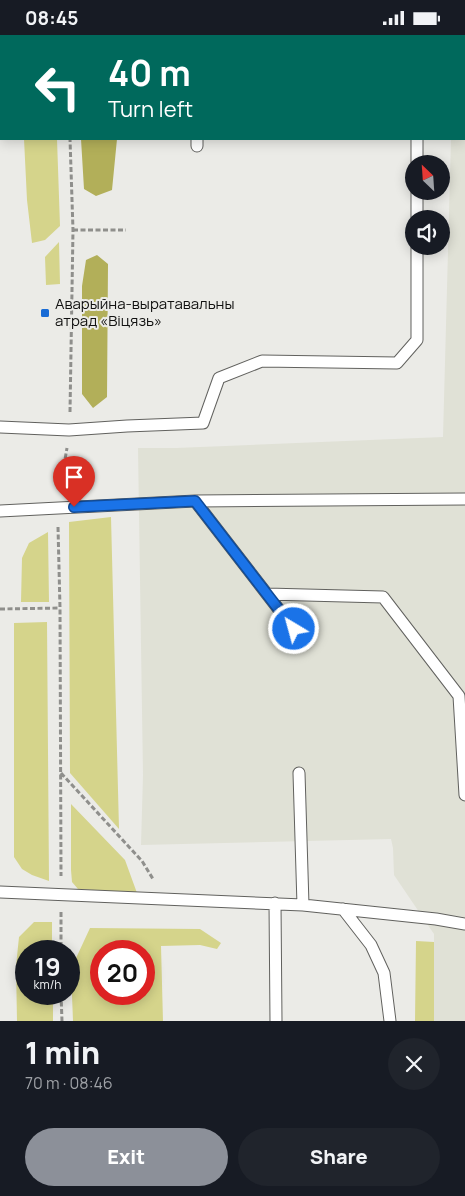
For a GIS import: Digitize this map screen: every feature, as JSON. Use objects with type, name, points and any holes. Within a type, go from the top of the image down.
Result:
[{"type":"lane","points":[[417,140],[417,155]]},
{"type":"lane","points":[[0,427],[69,430],[127,425],[203,423],[219,378],[262,361],[397,363],[417,341],[417,255]]},
{"type":"lane","points":[[0,511],[195,501],[465,499]]},
{"type":"lane","points":[[195,501],[294,629]]},
{"type":"lane","points":[[267,594],[383,597],[459,696],[465,795]]},
{"type":"lane","points":[[299,773],[303,905]]},
{"type":"lane","points":[[0,891],[275,903],[436,919],[465,924]]},
{"type":"lane","points":[[275,903],[276,1021]]},
{"type":"lane","points":[[343,909],[371,945],[384,973],[390,1021]]},
{"type":"path","points":[[61,940],[60,608],[57,508],[69,430],[72,230],[70,140]]},
{"type":"path","points":[[72,230],[126,230]]},
{"type":"path","points":[[0,609],[60,608]]},
{"type":"path","points":[[60,773],[142,861],[166,899]]},
{"type":"path","points":[[61,1005],[62,1021]]},
{"type":"shaded area","points":[[24,140],[57,140],[60,226],[45,240],[32,243],[27,200]]},
{"type":"shaded area","points":[[81,140],[117,140],[112,190],[96,196],[84,189]]},
{"type":"shaded area","points":[[451,140],[465,140],[465,1021],[434,1021],[434,934],[394,875],[391,839],[141,845],[143,775],[138,448],[443,437],[448,255],[450,255]]},
{"type":"shaded area","points":[[59,242],[60,284],[46,285],[45,257]]},
{"type":"shaded area","points":[[97,255],[108,264],[107,397],[93,408],[82,394],[82,286],[86,260]]},
{"type":"shaded area","points":[[111,517],[119,829],[70,773],[69,522]]},
{"type":"shaded area","points":[[48,532],[49,602],[21,602],[22,558],[29,543]]},
{"type":"shaded area","points":[[47,622],[49,881],[22,869],[14,857],[14,623]]},
{"type":"shaded area","points":[[71,804],[125,860],[137,893],[78,889],[72,882]]},
{"type":"shaded area","points":[[34,922],[52,922],[52,940],[19,940],[19,937]]},
{"type":"shaded area","points":[[90,928],[200,929],[221,943],[217,949],[200,945],[161,946],[163,1021],[73,1021],[72,1005],[80,1005],[80,950]]},
{"type":"shaded area","points":[[416,941],[434,942],[434,1021],[415,1021]]},
{"type":"shaded area","points":[[17,1005],[53,1005],[53,1021],[17,1021]]},
{"type":"place","name":"Аварыйна-выратавальны атрад «Віцязь»","points":[[45,313]]},
{"type":"route","points":[[74,507],[195,501],[294,629]]}]
